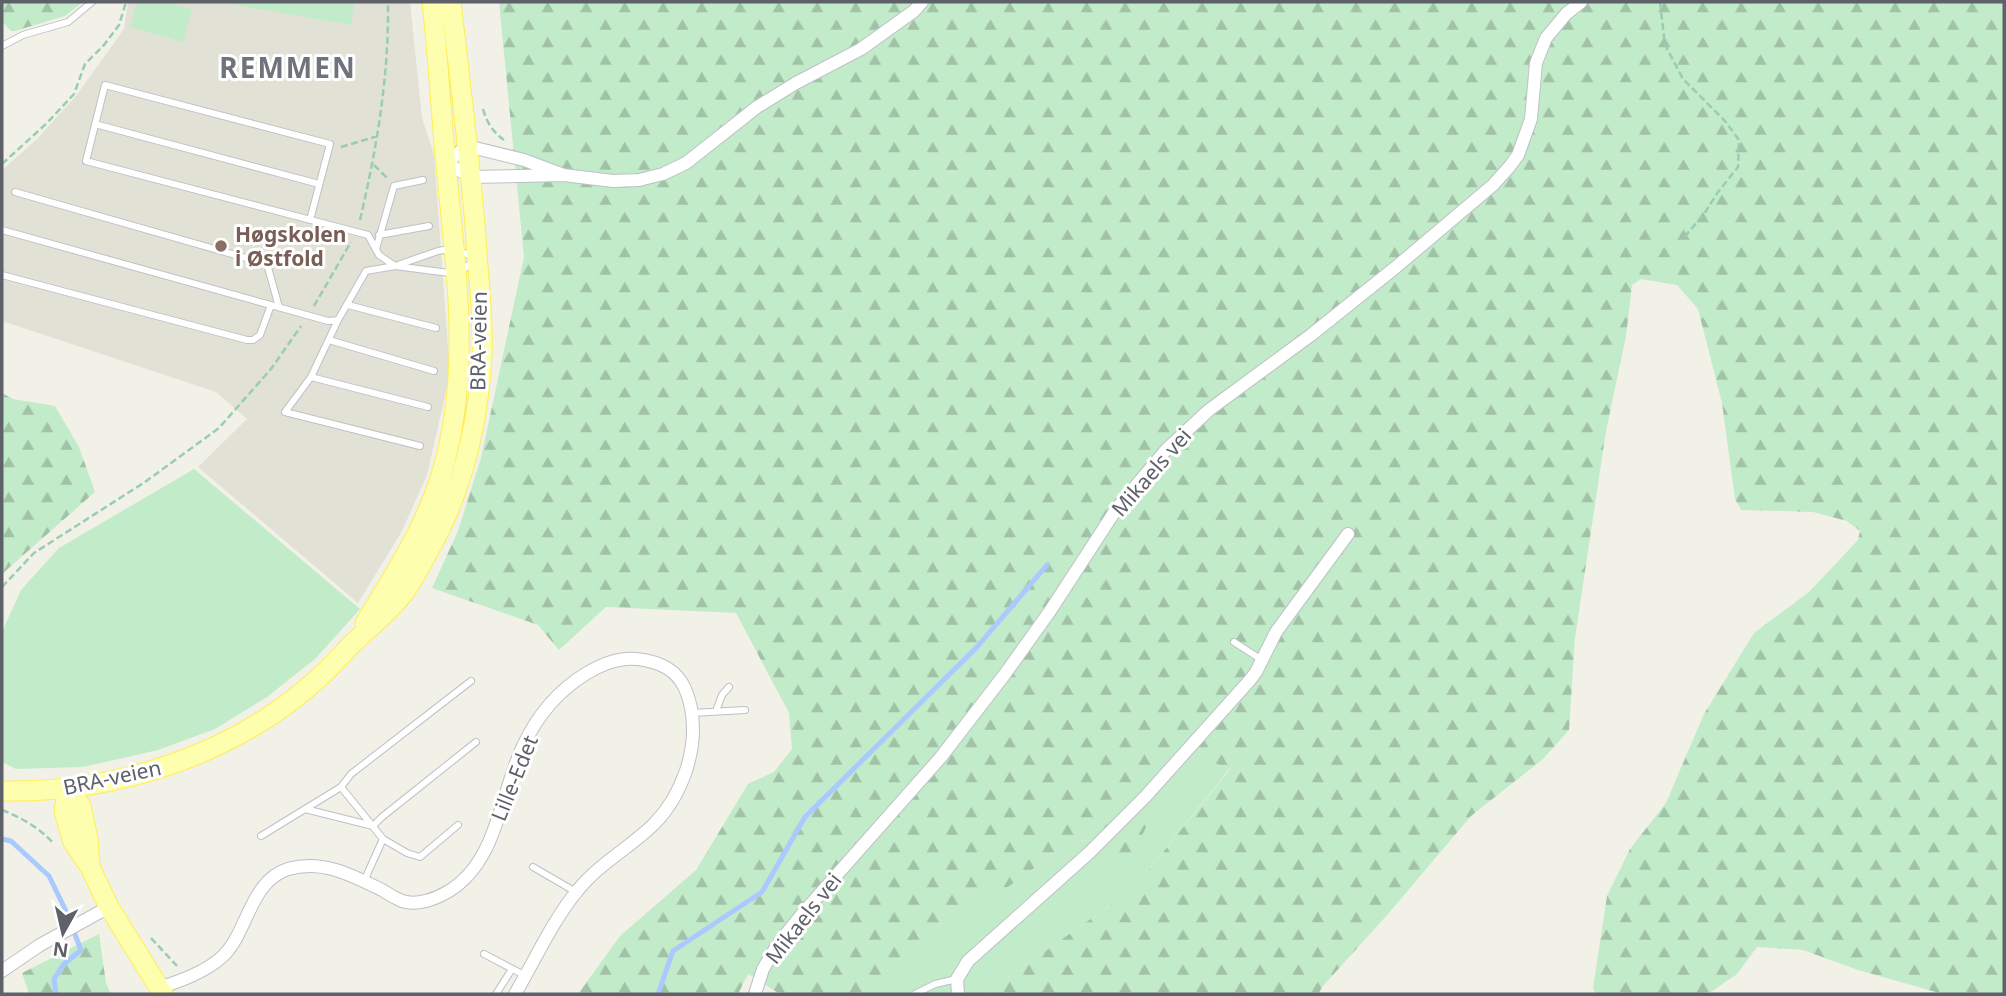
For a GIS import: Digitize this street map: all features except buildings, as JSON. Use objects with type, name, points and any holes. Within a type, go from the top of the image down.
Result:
[{"type":"main road","name":"BRA-veien","points":[[352,645],[401,564],[427,512],[439,483],[454,420],[460,370],[460,325],[432,2]]},
{"type":"main road","name":"BRA-veien","points":[[2,792],[68,788],[128,777],[183,761],[245,732],[296,698],[384,616],[404,593],[444,524],[463,477],[474,422],[482,355],[481,303],[471,177],[451,2]]},
{"type":"main road","points":[[68,788],[64,811],[74,842],[90,867],[109,907],[161,991]]},
{"type":"street","points":[[564,176],[524,160],[467,146],[446,163],[471,177],[564,176],[613,181],[639,180],[663,174],[686,163],[757,107],[861,49],[914,11],[922,2]]},
{"type":"street","name":"Mikaels vei","points":[[755,994],[763,969],[778,944],[941,757],[1043,621],[1117,508],[1166,450],[1209,410],[1311,335],[1396,267],[1493,184],[1510,166],[1518,155],[1531,119],[1536,63],[1546,38],[1566,14],[1581,2]]},
{"type":"street","points":[[958,994],[957,979],[968,961],[1051,889],[1145,797],[1250,680],[1276,632],[1348,534]]},
{"type":"street","name":"Lille-Edet","points":[[161,991],[213,964],[224,955],[262,891],[286,870],[321,866],[335,868],[403,902],[427,902],[449,891],[471,873],[488,844],[523,747],[545,710],[569,684],[598,666],[630,657],[662,666],[680,678],[692,713],[692,746],[676,794],[654,824],[593,873],[576,892],[515,994]]},
{"type":"street","points":[[2,971],[40,945],[109,907]]},
{"type":"lane","points":[[2,46],[23,35],[68,22],[92,2]]},
{"type":"lane","points":[[310,220],[330,144],[105,85],[86,160],[310,220],[368,235],[379,255],[395,266],[457,274],[477,259],[454,248],[395,266],[366,271],[310,377],[285,412],[421,446]]},
{"type":"lane","points":[[95,124],[319,184]]},
{"type":"lane","points":[[376,249],[394,186],[423,180]]},
{"type":"lane","points":[[15,192],[267,264],[279,307]]},
{"type":"lane","points":[[379,236],[429,226]]},
{"type":"lane","points":[[2,230],[328,321],[338,320]]},
{"type":"lane","points":[[2,275],[247,340],[253,340],[260,335],[271,305]]},
{"type":"lane","points":[[348,305],[436,328]]},
{"type":"lane","points":[[329,340],[434,370]]},
{"type":"lane","points":[[310,377],[428,407]]},
{"type":"lane","points":[[1234,642],[1262,660]]},
{"type":"lane","points":[[261,836],[341,787],[351,774],[471,681]]},
{"type":"lane","points":[[716,711],[722,695],[729,687]]},
{"type":"lane","points":[[692,713],[745,710]]},
{"type":"lane","points":[[373,826],[476,742]]},
{"type":"lane","points":[[341,787],[383,839],[407,853],[420,857],[458,825]]},
{"type":"lane","points":[[305,809],[373,826]]},
{"type":"lane","points":[[363,881],[383,839]]},
{"type":"lane","points":[[533,867],[576,892]]},
{"type":"lane","points":[[485,954],[526,976]]},
{"type":"lane","points":[[496,994],[512,969]]},
{"type":"lane","points":[[915,994],[935,984],[957,979]]},
{"type":"path","points":[[2,164],[75,94],[85,64],[119,25],[126,2]]},
{"type":"path","points":[[1660,2],[1665,45],[1683,79],[1725,121],[1739,140],[1738,167],[1682,240]]},
{"type":"path","points":[[481,105],[495,133],[509,143]]},
{"type":"path","points":[[328,151],[378,136]]},
{"type":"path","points":[[373,164],[394,186]]},
{"type":"path","points":[[2,810],[37,828],[55,845]]},
{"type":"path","points":[[150,938],[178,967],[179,981]]},
{"type":"shaded area","name":"Høgskolen i Østfold","points":[[128,2],[410,2],[422,118],[434,155],[450,374],[427,475],[402,531],[358,603],[198,467],[247,419],[216,392],[2,321],[2,170],[37,139],[76,96],[124,29]]},
{"type":"green space","points":[[2,2],[83,2],[65,16],[11,31],[2,21]]},
{"type":"green space","points":[[137,2],[167,2],[192,9],[183,42],[130,27]]},
{"type":"green space","points":[[218,2],[355,2],[351,25]]},
{"type":"green space","points":[[499,2],[2004,2],[2004,994],[1943,994],[1858,970],[1803,950],[1757,947],[1737,974],[1711,992],[1596,994],[1593,988],[1607,896],[1630,849],[1666,803],[1704,714],[1754,633],[1809,592],[1858,540],[1860,531],[1847,521],[1813,512],[1741,510],[1735,499],[1722,403],[1698,309],[1677,285],[1641,279],[1632,285],[1626,336],[1606,431],[1575,638],[1569,730],[1543,759],[1471,816],[1318,994],[985,994],[1134,888],[1231,768],[1181,754],[1130,861],[1111,857],[1103,840],[1071,841],[1008,887],[972,896],[860,994],[780,994],[748,974],[738,994],[578,994],[620,936],[696,870],[748,784],[774,772],[792,749],[789,713],[736,613],[606,607],[559,650],[538,625],[432,588],[458,531],[481,458],[524,257]]},
{"type":"green space","points":[[2,393],[13,399],[55,406],[79,447],[95,492],[2,574]]},
{"type":"green space","points":[[194,469],[360,609],[316,658],[267,697],[215,729],[158,750],[83,767],[16,769],[2,762],[2,632],[21,590],[59,548]]},
{"type":"green space","points":[[1181,754],[1231,767],[1134,888],[985,994],[860,994],[972,896],[1008,887],[1071,841],[1104,840]]},
{"type":"green space","points":[[99,934],[106,983],[111,994],[29,994],[22,973]]},
{"type":"waterway","points":[[658,994],[673,951],[762,892],[805,817],[977,647],[1047,565]]},
{"type":"waterway","points":[[2,839],[11,841],[49,876],[81,950],[63,965],[54,979],[56,994]]},
{"type":"place","name":"Høgskolen i Østfold","points":[[221,246]]},
{"type":"district","name":"REMMEN","points":[[288,67]]}]
